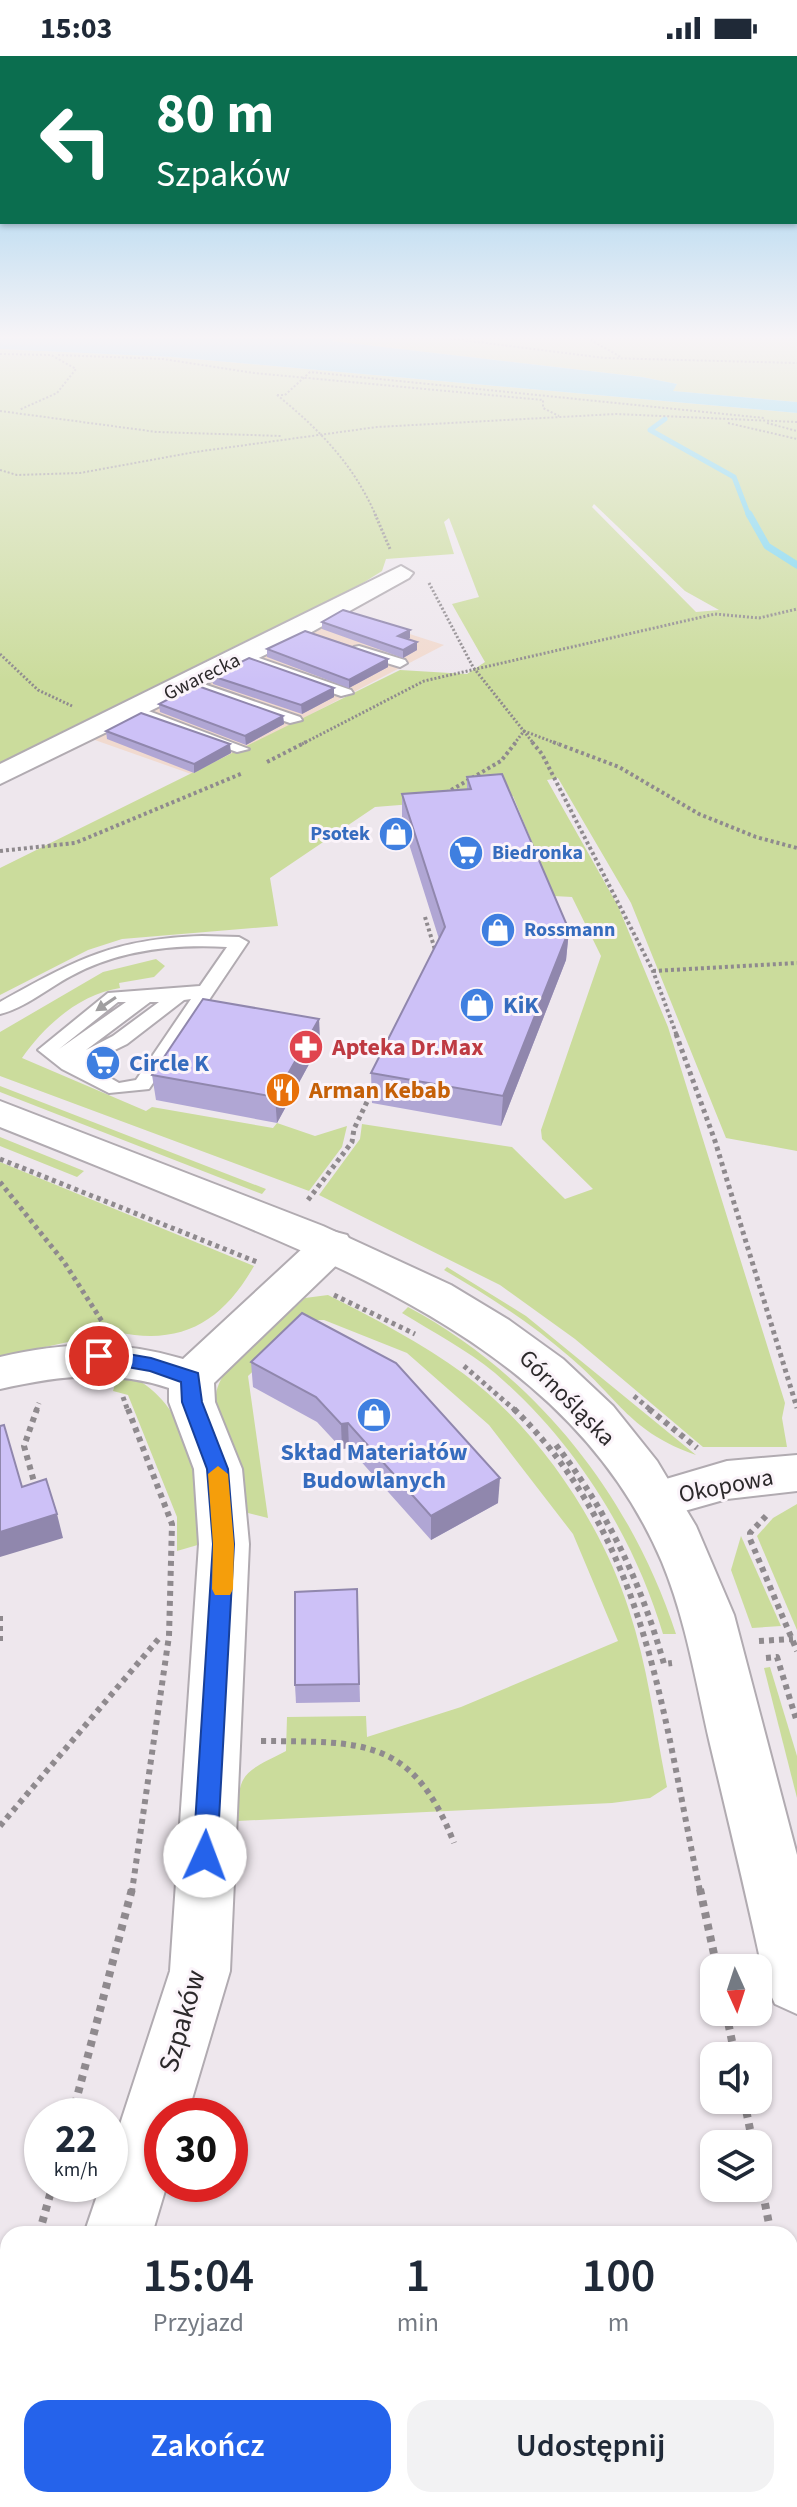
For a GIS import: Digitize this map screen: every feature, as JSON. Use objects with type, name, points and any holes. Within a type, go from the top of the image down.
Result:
[{"type":"street","name":"Gwarecka","points":[[0,775],[243,656],[306,632],[401,573]]},
{"type":"street","name":"Górnośląska","points":[[0,1113],[310,1267],[416,1283],[483,1322],[546,1371],[600,1426],[656,1500],[679,1543],[715,1643],[797,1982]]},
{"type":"street","points":[[19,1388],[70,1357],[113,1347],[151,1365],[191,1378],[310,1267]]},
{"type":"street","name":"Szpaków","points":[[120,2226],[200,1971],[210,1740],[221,1631],[224,1544],[218,1469],[192,1402],[191,1378]]},
{"type":"street","name":"Okopowa","points":[[656,1500],[727,1480],[786,1491]]},
{"type":"lane","points":[[342,644],[400,663]]},
{"type":"lane","points":[[243,656],[346,693]]},
{"type":"lane","points":[[189,683],[295,720]]},
{"type":"lane","points":[[133,710],[242,749]]},
{"type":"lane","points":[[0,1009],[89,961],[113,952],[145,946],[239,942],[209,990],[142,1085],[116,1089],[47,1050],[114,997],[178,996],[209,990]]},
{"type":"lane","points":[[64,1062],[120,1040],[178,996]]},
{"type":"path","points":[[0,470],[17,475],[80,473],[205,452]]},
{"type":"path","points":[[338,452],[363,486],[401,573],[425,576],[473,667],[542,754],[653,971],[715,1141],[797,1408]]},
{"type":"path","points":[[473,667],[615,639],[715,614],[759,618],[797,609]]},
{"type":"path","points":[[0,654],[38,690],[75,707]]},
{"type":"path","points":[[439,797],[501,761],[524,731]]},
{"type":"path","points":[[524,731],[619,767],[699,814],[756,837],[797,848]]},
{"type":"path","points":[[425,917],[437,955]]},
{"type":"path","points":[[653,971],[797,963]]},
{"type":"path","points":[[308,1201],[352,1142],[354,1129],[382,1070]]},
{"type":"path","points":[[0,1151],[310,1267],[428,1333]]},
{"type":"path","points":[[0,1159],[260,1264],[259,1271],[310,1267]]},
{"type":"path","points":[[0,1182],[64,1262],[113,1347],[98,1395],[123,1397],[172,1524],[169,1636],[144,1825],[126,1922],[77,2098]]},
{"type":"path","points":[[310,1267],[311,1292],[329,1292],[428,1342]]},
{"type":"path","points":[[474,1363],[461,1358],[560,1464],[603,1529],[629,1583],[650,1649],[714,1954]]},
{"type":"path","points":[[19,1388],[24,1446],[40,1501]]},
{"type":"path","points":[[505,1390],[569,1460],[612,1524],[642,1589],[664,1664]]},
{"type":"path","points":[[786,1491],[750,1533],[750,1539],[797,1651]]},
{"type":"path","points":[[0,1616],[0,1646]]},
{"type":"path","points":[[0,1826],[161,1636]]},
{"type":"path","points":[[777,1657],[797,1722]]},
{"type":"path","points":[[210,1740],[365,1745],[382,1750],[398,1759],[435,1798],[454,1843]]},
{"type":"path","points":[[41,2226],[48,2202]]},
{"type":"path","points":[[765,2202],[769,2226]]},
{"type":"shaded area","points":[[344,613],[444,645],[194,775],[92,739]]},
{"type":"green space","points":[[0,452],[797,452],[797,1151],[726,1138],[631,903],[558,778],[547,780],[618,906],[668,1027],[785,1403],[782,1418],[787,1447],[703,1447],[575,1339],[500,1285],[319,1195],[360,1139],[362,1124],[512,1147],[565,1199],[593,1189],[542,1139],[541,1130],[601,956],[572,897],[554,896],[513,796],[375,807],[270,878],[278,926],[122,939],[88,950],[0,995],[0,868],[400,670],[467,674],[485,662],[452,604],[479,597],[449,518],[444,522],[454,554],[386,559],[382,571],[347,593],[0,767]],"holes":[[[594,504],[685,591],[719,610],[696,612],[592,507]]]},
{"type":"green space","points":[[156,959],[165,966],[154,977],[119,983],[120,988],[105,991],[77,1004],[41,1034],[22,1058],[146,1111],[152,1107],[273,1128],[277,1123],[315,1136],[347,1126],[342,1147],[309,1191],[0,1076],[0,1032],[103,972]]},
{"type":"green space","points":[[0,1086],[266,1189],[262,1194],[0,1092]]},
{"type":"green space","points":[[0,1137],[84,1171],[77,1177],[0,1146]]},
{"type":"green space","points":[[0,1162],[254,1266],[228,1302],[198,1325],[180,1332],[140,1335],[117,1332],[111,1341],[68,1342],[0,1357]]},
{"type":"green space","points":[[447,1267],[526,1316],[696,1455],[674,1446],[640,1425],[556,1346],[510,1311],[444,1270]]},
{"type":"green space","points":[[328,1295],[381,1322],[464,1374],[517,1422],[564,1480],[602,1544],[629,1610],[646,1675],[667,1787],[650,1798],[612,1803],[237,1821],[239,1792],[246,1776],[260,1764],[286,1751],[287,1717],[366,1716],[367,1737],[461,1707],[618,1641],[573,1534],[489,1425],[407,1353],[324,1320],[308,1320],[248,1376],[268,1518],[244,1512],[218,1421],[216,1395],[219,1384],[229,1367],[305,1298]]},
{"type":"green space","points":[[408,1307],[455,1335],[498,1368],[538,1404],[574,1445],[633,1534],[657,1583],[676,1634],[663,1634],[635,1561],[617,1525],[575,1459],[550,1428],[495,1373],[402,1313]]},
{"type":"green space","points":[[119,1371],[143,1383],[162,1400],[176,1419],[193,1467],[201,1544],[177,1551],[177,1517],[128,1395],[113,1391]]},
{"type":"green space","points":[[797,1504],[797,1630],[757,1536],[773,1518]]},
{"type":"green space","points":[[741,1536],[781,1626],[752,1628],[731,1570]]},
{"type":"green space","points":[[770,1667],[797,1756],[797,1798],[764,1668]]},
{"type":"building","points":[[343,610],[410,630],[398,636],[417,642],[403,650],[322,622]]},
{"type":"building","points":[[305,631],[388,659],[349,680],[267,649]]},
{"type":"building","points":[[249,658],[334,688],[301,705],[212,676]]},
{"type":"building","points":[[195,685],[283,716],[245,736],[159,704]]},
{"type":"building","points":[[141,713],[230,744],[194,764],[106,731]]},
{"type":"building","points":[[502,774],[569,930],[503,1096],[371,1073],[445,927],[402,794],[471,789],[467,777]]},
{"type":"building","points":[[203,999],[319,1019],[275,1097],[152,1075]]},
{"type":"building","points":[[302,1313],[396,1363],[500,1478],[431,1516],[348,1423],[341,1424],[316,1397],[251,1362]]},
{"type":"building","points":[[4,1425],[22,1487],[46,1479],[57,1514],[0,1532],[0,1426]]},
{"type":"building","points":[[357,1589],[359,1684],[295,1685],[295,1592]]},
{"type":"waterway","points":[[690,452],[734,477],[749,516]]},
{"type":"waterway","points":[[749,514],[767,546],[797,565]]},
{"type":"slow traffic","points":[[218,1474],[224,1544],[222,1589]]},
{"type":"place","name":"Psotek","points":[[396,834]]},
{"type":"place","name":"Biedronka","points":[[466,853]]},
{"type":"place","name":"Rossmann","points":[[498,930]]},
{"type":"place","name":"KiK","points":[[477,1005]]},
{"type":"place","name":"Apteka Dr.Max","points":[[306,1047]]},
{"type":"place","name":"Circle K","points":[[103,1063]]},
{"type":"place","name":"Arman Kebab","points":[[283,1090]]},
{"type":"place","name":"Skład Materiałów Budowlanych","points":[[374,1415]]},
{"type":"route","points":[[99,1356],[151,1365],[191,1378],[192,1402],[218,1469],[224,1544],[222,1607],[210,1740],[205,1856]]}]
